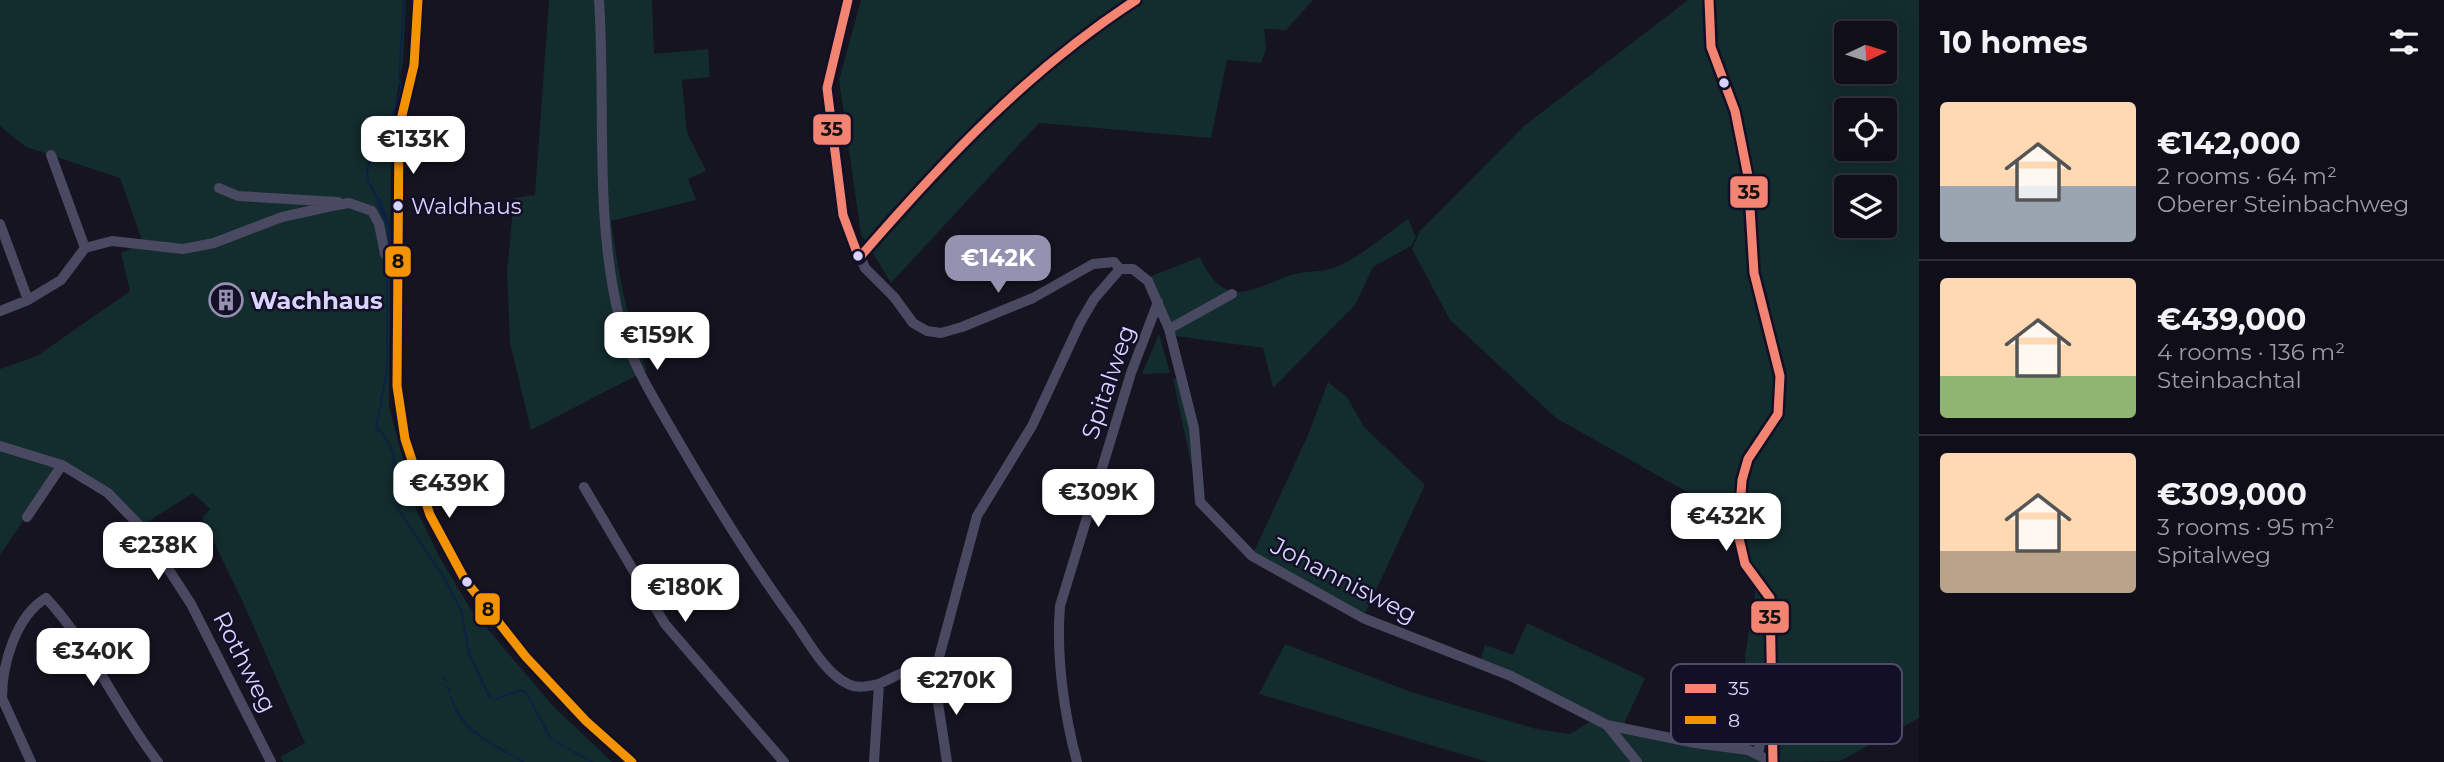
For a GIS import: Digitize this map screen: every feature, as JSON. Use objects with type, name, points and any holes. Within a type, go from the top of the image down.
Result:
[{"type":"street","points":[[418,0],[414,65],[400,128],[391,262],[398,405],[417,482],[430,515],[465,580],[498,624],[586,721],[632,762]]},
{"type":"street","points":[[599,0],[603,72],[605,231],[619,319],[633,357],[705,488],[831,671],[848,684],[863,688],[908,670],[933,676]]},
{"type":"street","points":[[848,0],[827,88],[843,215],[859,258],[913,323],[927,331],[941,333],[1033,298],[1093,264],[1115,262],[1120,269],[1094,299],[1080,323],[1032,426],[977,516],[933,676],[947,762]]},
{"type":"street","points":[[859,258],[959,147],[1056,55],[1098,23],[1136,0]]},
{"type":"street","points":[[1709,0],[1710,47],[1735,111],[1748,176],[1754,273],[1780,376],[1778,415],[1748,459],[1742,480],[1738,534],[1745,564],[1770,598],[1772,664]]},
{"type":"street","points":[[51,155],[85,248]]},
{"type":"street","points":[[219,188],[249,197],[349,203],[372,211],[391,262]]},
{"type":"street","points":[[0,311],[28,300],[61,281],[85,248],[112,241],[183,249],[214,243],[282,217],[349,203]]},
{"type":"street","points":[[0,224],[28,300]]},
{"type":"street","name":"Johannisweg","points":[[1120,269],[1141,273],[1158,302],[1169,329],[1194,428],[1200,502],[1252,556],[1363,618],[1511,676],[1607,725],[1671,737]]},
{"type":"street","points":[[1169,329],[1231,294]]},
{"type":"street","name":"Spitalweg","points":[[1076,762],[1070,738],[1060,643],[1060,606],[1131,373],[1158,302]]},
{"type":"street","name":"Rothweg","points":[[0,446],[62,465],[108,493],[141,527],[191,604],[271,762]]},
{"type":"street","points":[[27,517],[62,465]]},
{"type":"street","points":[[584,486],[665,624],[784,762]]},
{"type":"street","points":[[31,762],[2,698],[2,688],[11,649],[24,620],[36,604],[46,598],[83,644],[144,745],[158,762]]},
{"type":"street","points":[[874,762],[878,684]]},
{"type":"street","points":[[1607,725],[1637,762]]},
{"type":"street","name":"Johannisweg","points":[[1706,744],[1758,754],[1773,762]]},
{"type":"street","points":[[1758,754],[1759,744]]},
{"type":"street","points":[[1773,744],[1773,762]]},
{"type":"green space","points":[[0,0],[406,0],[403,60],[391,128],[389,406],[416,509],[440,558],[470,608],[552,705],[612,762],[283,762],[280,757],[305,743],[241,598],[202,518],[210,509],[193,493],[141,526],[62,463],[0,555],[0,369],[37,356],[130,291],[121,253],[143,243],[120,178],[26,147],[0,126]]},
{"type":"green space","points":[[549,0],[652,0],[654,54],[708,49],[710,77],[682,80],[687,133],[706,171],[688,179],[696,200],[611,221],[628,315],[647,370],[531,430],[510,343],[507,272],[514,198],[535,195]]},
{"type":"green space","points":[[861,0],[1313,0],[1286,30],[1264,29],[1266,49],[1261,63],[1227,60],[1211,138],[1039,123],[891,283],[861,234],[839,80]]},
{"type":"green space","points":[[1688,0],[1919,0],[1919,718],[1902,727],[1902,664],[1746,664],[1758,575],[1748,555],[1742,523],[1556,418],[1450,320],[1412,249],[1420,231],[1524,126]]},
{"type":"green space","points":[[1408,219],[1416,237],[1411,246],[1373,267],[1355,305],[1273,388],[1263,348],[1176,336],[1149,277],[1200,257],[1218,284],[1227,290],[1249,290],[1294,274],[1325,270],[1345,263]]},
{"type":"green space","points":[[1159,334],[1170,373],[1142,374]]},
{"type":"green space","points":[[1173,378],[1183,384],[1197,464],[1191,464]]},
{"type":"green space","points":[[1328,382],[1347,397],[1364,427],[1425,485],[1363,618],[1252,556],[1308,435]]},
{"type":"green space","points":[[1527,623],[1645,678],[1623,726],[1671,734],[1671,744],[1725,744],[1742,747],[1743,744],[1761,744],[1758,749],[1774,762],[1637,762],[1607,725],[1479,665],[1485,645],[1513,655]]},
{"type":"green space","points":[[1285,644],[1411,692],[1536,729],[1570,734],[1591,721],[1605,728],[1631,762],[1488,762],[1259,694]]},
{"type":"green space","points":[[1778,744],[1871,744],[1840,761],[1779,762]]},
{"type":"water","points":[[380,197],[391,228],[392,254],[387,252],[388,229],[376,201]]},
{"type":"waterway","points":[[379,201],[368,181],[367,168],[388,128],[401,89],[399,76],[404,0]]},
{"type":"waterway","points":[[387,264],[387,369],[376,429],[383,433],[393,452],[398,509],[443,576],[461,610],[469,654],[489,696],[494,700],[520,690],[526,692],[551,739],[592,762]]},
{"type":"waterway","points":[[444,677],[446,681]]},
{"type":"waterway","points":[[448,687],[449,691]]},
{"type":"waterway","points":[[451,697],[455,709],[470,728],[523,762]]},
{"type":"transit line","name":"8","points":[[418,0],[414,65],[399,128],[397,386],[405,439],[430,515],[465,580],[526,657],[586,721],[632,762]]},
{"type":"transit line","name":"35","points":[[848,0],[827,88],[843,215],[859,258]]},
{"type":"transit line","name":"35","points":[[859,258],[988,119],[1059,56],[1136,0]]},
{"type":"transit line","name":"35","points":[[1709,0],[1711,47],[1735,111],[1748,176],[1754,273],[1780,376],[1778,414],[1748,459],[1742,480],[1738,534],[1745,564],[1770,598],[1771,664]]},
{"type":"transit line","name":"35","points":[[1773,744],[1773,762]]},
{"type":"place","name":"Waldhaus","points":[[398,206]]},
{"type":"place","name":"Wachhaus","points":[[226,300]]}]
